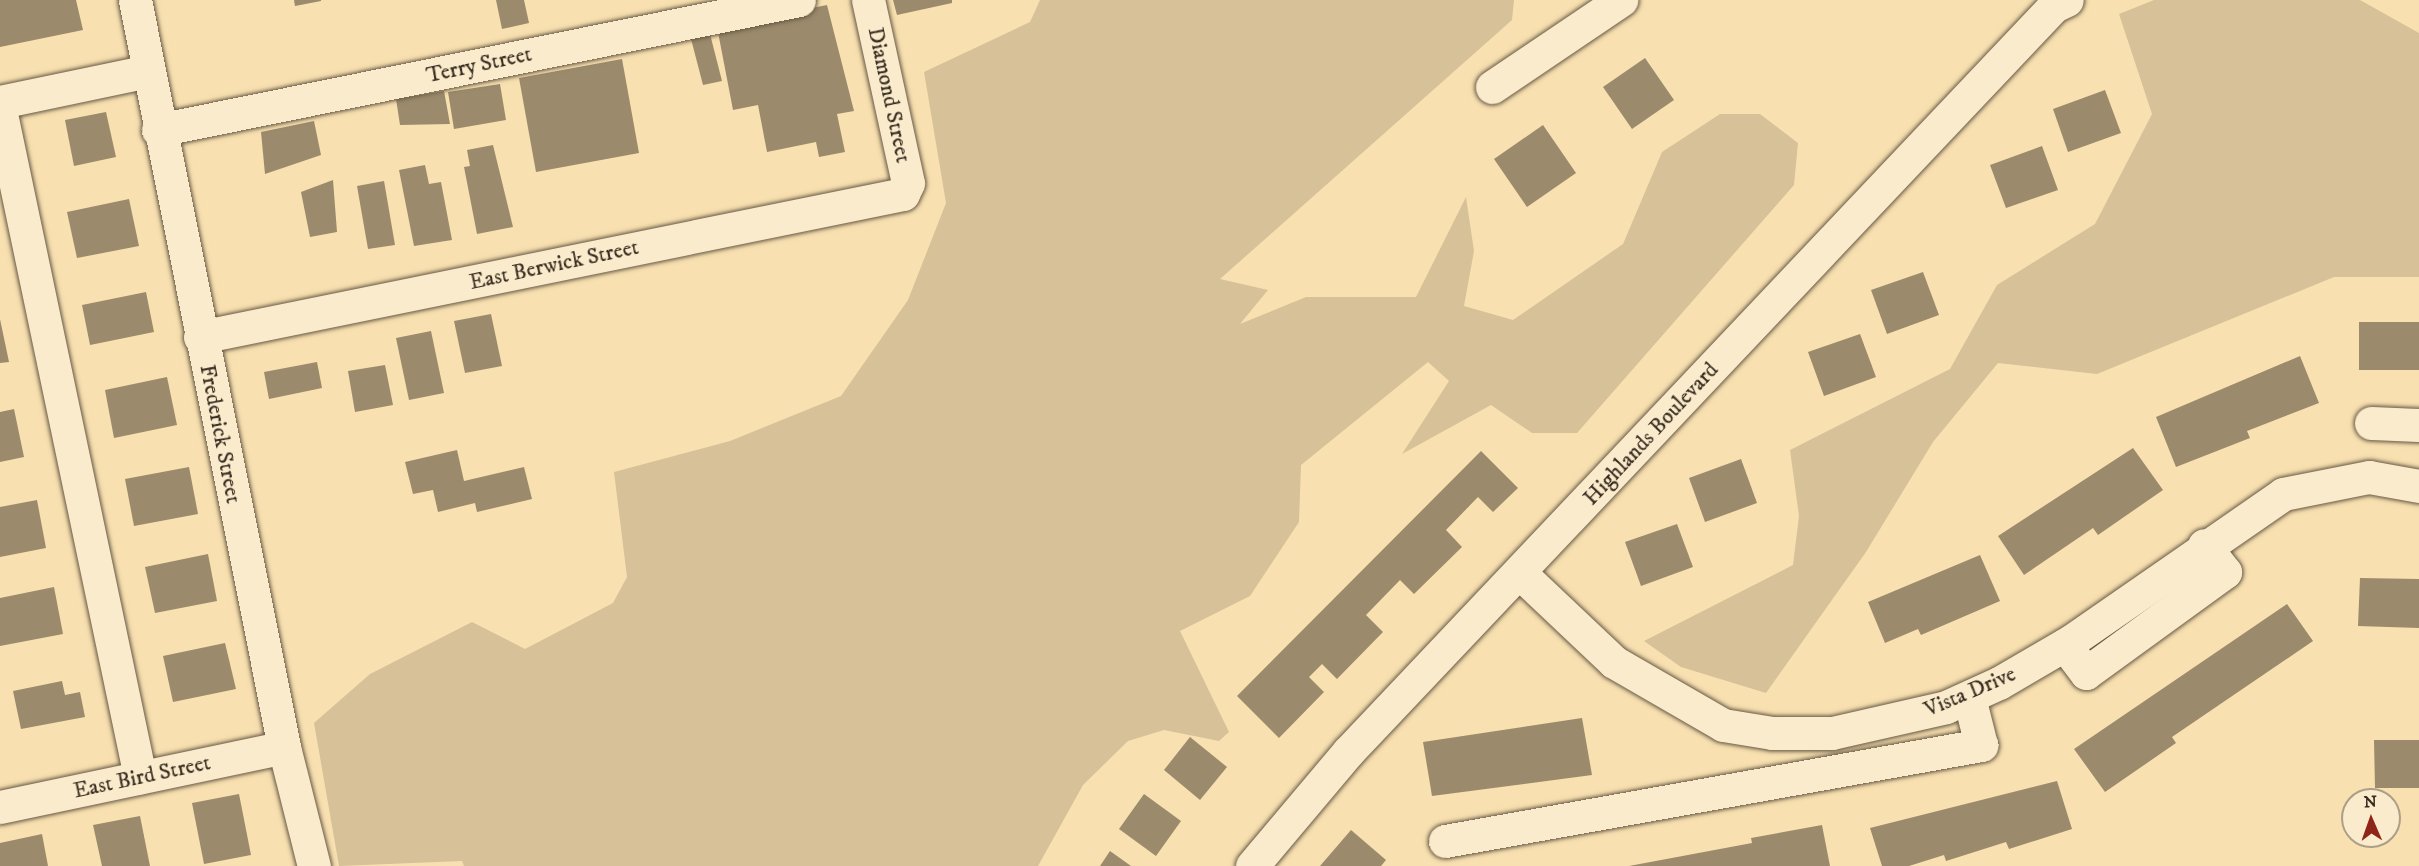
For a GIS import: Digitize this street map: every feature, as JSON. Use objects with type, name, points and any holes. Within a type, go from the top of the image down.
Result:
[{"type":"street","name":"Frederick Street","points":[[135,0],[158,130],[284,747],[315,866]]},
{"type":"street","name":"Terry Street","points":[[158,130],[799,0]]},
{"type":"street","name":"Diamond Street","points":[[868,0],[907,190]]},
{"type":"street","points":[[1491,87],[1621,0]]},
{"type":"street","name":"Highlands Boulevard","points":[[1252,866],[1348,752],[2059,2]]},
{"type":"street","points":[[0,102],[148,71]]},
{"type":"street","points":[[0,109],[140,777]]},
{"type":"street","name":"East Berwick Street","points":[[200,337],[907,190]]},
{"type":"street","points":[[2371,423],[2419,425]]},
{"type":"street","name":"Vista Drive","points":[[1520,573],[1614,662],[1723,725],[1772,733],[1832,733],[1869,729],[1969,697],[2065,645],[2204,545],[2283,494],[2369,477],[2419,486]]},
{"type":"street","points":[[1445,841],[1981,745],[1969,697]]},
{"type":"street","name":"East Bird Street","points":[[0,807],[284,747]]},
{"type":"shaded area","points":[[1040,0],[1514,0],[1512,20],[1220,279],[1268,290],[1240,324],[1306,297],[1416,297],[1466,197],[1474,251],[1464,306],[1513,320],[1623,244],[1662,152],[1720,114],[1760,114],[1798,143],[1794,185],[1577,433],[1532,433],[1491,405],[1402,454],[1449,381],[1428,362],[1301,465],[1299,522],[1250,596],[1180,631],[1229,732],[1219,741],[1164,730],[1128,741],[1083,785],[1038,866],[464,866],[462,861],[339,866],[314,723],[370,674],[472,622],[525,649],[613,603],[627,577],[614,472],[730,441],[841,396],[908,300],[946,203],[924,72],[1030,22]]},
{"type":"shaded area","points":[[2154,0],[2360,0],[2419,33],[2419,277],[2334,277],[2097,374],[1998,363],[1933,442],[1866,552],[1766,693],[1681,667],[1644,641],[1793,565],[1799,516],[1790,450],[1950,369],[1997,285],[2095,224],[2152,114],[2119,14]]},
{"type":"building","points":[[0,0],[76,0],[83,30],[0,47]]},
{"type":"building","points":[[294,0],[321,0],[321,1],[295,6]]},
{"type":"building","points":[[496,0],[524,0],[529,23],[502,29]]},
{"type":"building","points":[[893,0],[952,0],[952,3],[897,15]]},
{"type":"building","points":[[827,5],[854,111],[837,114],[845,152],[819,157],[816,142],[767,152],[758,105],[733,110],[717,27]]},
{"type":"building","points":[[709,30],[722,81],[703,85],[690,35]]},
{"type":"building","points":[[1645,58],[1674,100],[1632,129],[1603,87]]},
{"type":"building","points":[[622,59],[639,153],[536,172],[519,78]]},
{"type":"building","points":[[500,84],[506,120],[454,129],[448,92]]},
{"type":"building","points":[[2105,90],[2121,133],[2068,152],[2053,109]]},
{"type":"building","points":[[444,91],[450,124],[400,125],[396,99]]},
{"type":"building","points":[[106,112],[116,157],[74,166],[65,120]]},
{"type":"building","points":[[314,121],[321,155],[265,174],[261,132]]},
{"type":"building","points":[[1543,125],[1576,173],[1527,207],[1494,159]]},
{"type":"building","points":[[493,145],[513,227],[477,234],[464,167],[470,166],[467,150]]},
{"type":"building","points":[[2042,146],[2058,190],[2006,208],[1990,165]]},
{"type":"building","points":[[425,165],[429,184],[441,182],[452,240],[414,246],[399,170]]},
{"type":"building","points":[[333,180],[337,232],[310,237],[301,192]]},
{"type":"building","points":[[384,181],[395,245],[368,249],[357,186]]},
{"type":"building","points":[[129,199],[139,246],[77,258],[67,212]]},
{"type":"building","points":[[1923,272],[1939,315],[1887,334],[1871,290]]},
{"type":"building","points":[[146,292],[154,332],[90,345],[82,305]]},
{"type":"building","points":[[491,314],[502,366],[465,373],[454,321]]},
{"type":"building","points":[[0,319],[9,362],[0,363]]},
{"type":"building","points":[[2359,322],[2419,322],[2419,370],[2359,370]]},
{"type":"building","points":[[431,331],[444,393],[409,400],[396,338]]},
{"type":"building","points":[[1860,334],[1876,377],[1824,396],[1808,352]]},
{"type":"building","points":[[2300,356],[2319,403],[2247,431],[2250,438],[2176,467],[2156,417]]},
{"type":"building","points":[[317,362],[322,388],[269,399],[264,372]]},
{"type":"building","points":[[385,365],[393,405],[355,412],[348,371]]},
{"type":"building","points":[[167,377],[177,425],[114,438],[105,390]]},
{"type":"building","points":[[14,409],[24,457],[0,462],[0,412]]},
{"type":"building","points":[[2133,448],[2163,490],[2098,535],[2093,528],[2024,575],[1998,536]]},
{"type":"building","points":[[457,450],[464,481],[524,467],[532,499],[477,512],[475,503],[438,512],[433,490],[413,494],[405,462]]},
{"type":"building","points":[[1481,451],[1518,488],[1493,512],[1478,497],[1446,530],[1462,547],[1414,594],[1400,580],[1366,615],[1383,632],[1337,679],[1322,664],[1309,677],[1324,692],[1279,738],[1237,696]]},
{"type":"building","points":[[1741,459],[1757,503],[1705,522],[1689,478]]},
{"type":"building","points":[[189,467],[198,514],[134,526],[125,479]]},
{"type":"building","points":[[37,500],[46,548],[0,557],[0,507]]},
{"type":"building","points":[[1677,524],[1693,567],[1641,586],[1625,542]]},
{"type":"building","points":[[208,554],[217,601],[155,613],[145,567]]},
{"type":"building","points":[[1980,555],[2000,601],[1921,635],[1918,629],[1885,643],[1868,602]]},
{"type":"building","points":[[2360,578],[2419,579],[2419,628],[2358,626]]},
{"type":"building","points":[[54,587],[63,634],[0,646],[0,598]]},
{"type":"building","points":[[2287,604],[2313,641],[2172,737],[2176,743],[2105,792],[2074,749]]},
{"type":"building","points":[[225,643],[236,689],[173,702],[163,656]]},
{"type":"building","points":[[62,681],[65,695],[80,692],[85,717],[21,729],[13,691]]},
{"type":"building","points":[[1582,718],[1592,775],[1432,796],[1423,742]]},
{"type":"building","points":[[1190,737],[1227,767],[1200,800],[1164,770]]},
{"type":"building","points":[[2374,740],[2419,740],[2419,788],[2375,788]]},
{"type":"building","points":[[2057,781],[2072,829],[2009,849],[2006,842],[1946,861],[1944,855],[1909,866],[1882,866],[1870,828]]},
{"type":"building","points":[[239,794],[251,855],[204,864],[192,803]]},
{"type":"building","points":[[1144,794],[1181,821],[1156,856],[1119,829]]},
{"type":"building","points":[[140,816],[150,866],[102,866],[93,825]]},
{"type":"building","points":[[1822,825],[1830,866],[1629,866],[1752,843],[1751,838]]},
{"type":"building","points":[[1351,830],[1386,860],[1381,866],[1320,866]]},
{"type":"building","points":[[42,834],[48,866],[0,866],[0,843]]},
{"type":"building","points":[[1110,851],[1131,866],[1100,866]]}]
